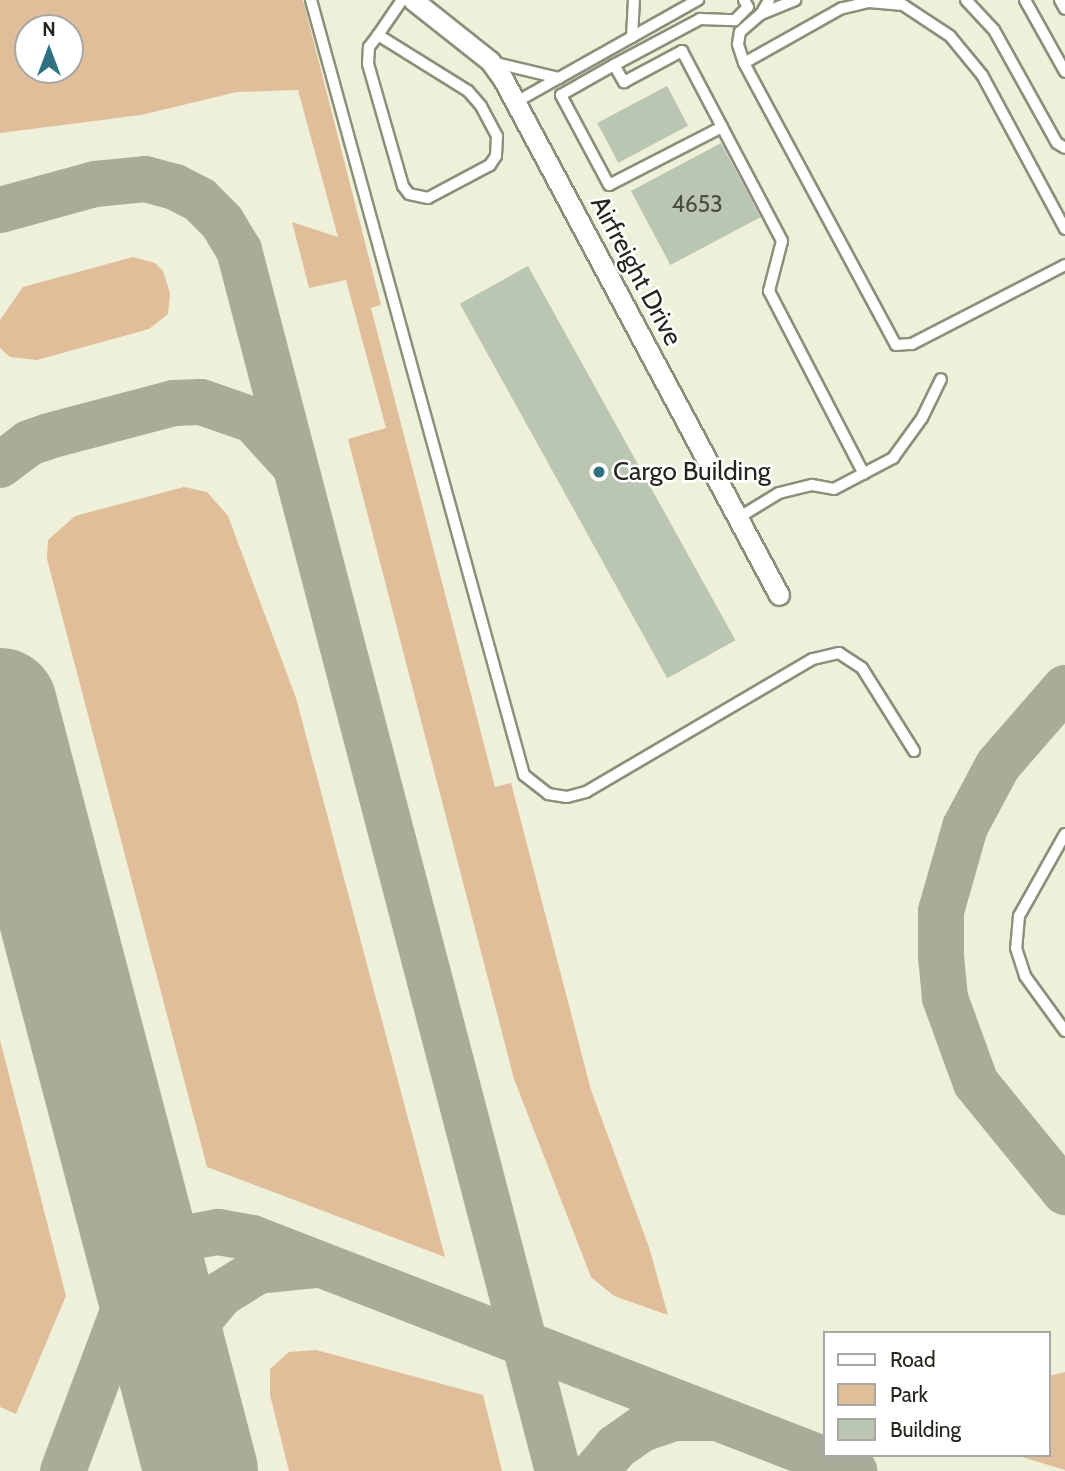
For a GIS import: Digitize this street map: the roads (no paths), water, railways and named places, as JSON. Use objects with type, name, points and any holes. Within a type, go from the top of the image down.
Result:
[{"type":"street","name":"Airfreight Drive","points":[[413,0],[490,61],[516,102],[779,595]]},
{"type":"lane","points":[[311,0],[524,775],[548,794],[567,797],[586,793],[813,659],[839,653],[862,667],[914,751]]},
{"type":"lane","points":[[378,35],[468,91],[481,106],[497,136],[496,156],[490,165],[428,198],[409,194],[402,186],[368,64],[369,47],[402,0]]},
{"type":"lane","points":[[632,37],[634,0]]},
{"type":"lane","points":[[516,102],[698,0]]},
{"type":"lane","points":[[722,127],[609,185],[561,95],[700,19],[735,20],[748,8],[744,0]]},
{"type":"lane","points":[[761,14],[769,0]]},
{"type":"lane","points":[[795,0],[761,14],[740,32],[737,44],[744,63],[896,345],[912,344],[1065,265]]},
{"type":"lane","points":[[966,0],[993,30],[1057,143],[1065,148]]},
{"type":"lane","points":[[1025,0],[1065,72]]},
{"type":"lane","points":[[1060,0],[1065,9]]},
{"type":"lane","points":[[744,63],[842,8],[869,2],[903,5],[950,36],[982,75],[1065,229]]},
{"type":"lane","points":[[614,65],[624,82],[682,51],[782,242],[769,291],[864,474]]},
{"type":"lane","points":[[490,61],[531,75],[560,78]]},
{"type":"lane","points":[[738,518],[779,493],[811,485],[834,489],[893,458],[922,418],[941,379]]},
{"type":"lane","points":[[1065,834],[1020,916],[1016,948],[1026,976],[1065,1031]]},
{"type":"place","name":"Cargo Building","points":[[599,472]]}]
